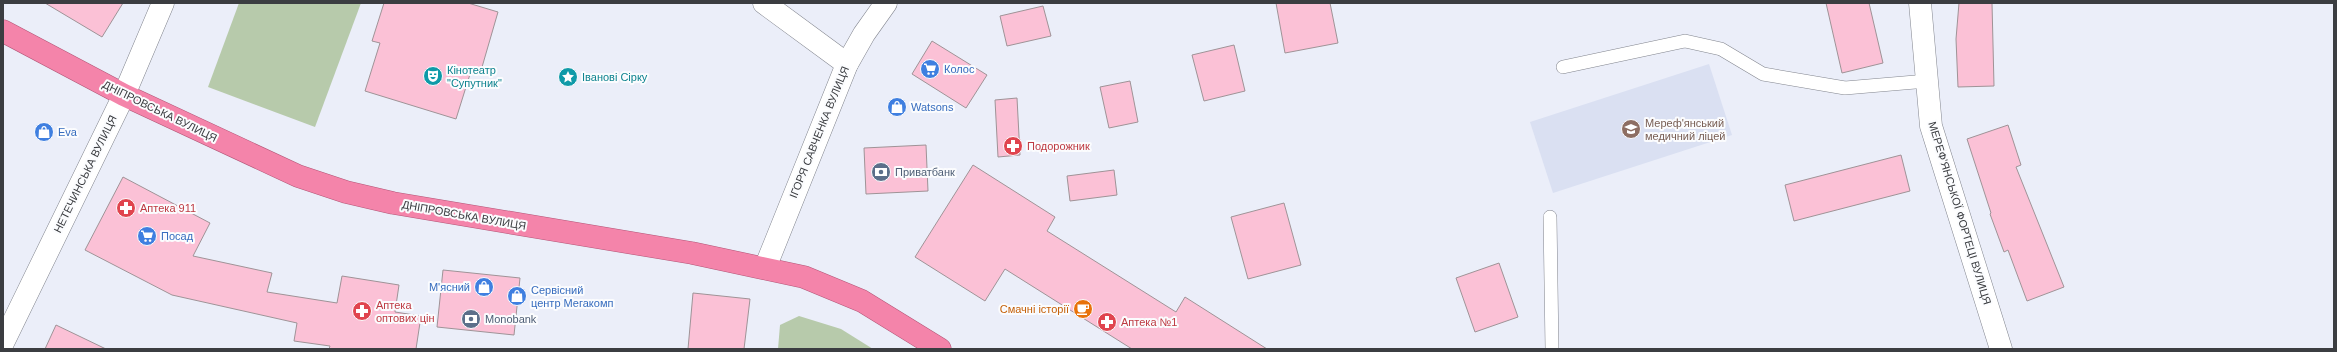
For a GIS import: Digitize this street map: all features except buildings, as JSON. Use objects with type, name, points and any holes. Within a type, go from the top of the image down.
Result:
[{"type":"highway","name":"ДНІПРОВСЬКА ВУЛИЦЯ","points":[[3,31],[124,95],[298,176],[346,192],[392,203],[622,241],[764,268],[831,287],[862,301],[940,349]]},
{"type":"street","name":"НЕТЕЧИНСЬКА ВУЛИЦЯ","points":[[3,343],[124,95],[163,3]]},
{"type":"street","points":[[764,3],[847,64]]},
{"type":"street","name":"ІГОРЯ САВЧЕНКА ВУЛИЦЯ","points":[[764,268],[847,64],[864,34],[886,3]]},
{"type":"street","name":"МЕРЕФ'ЯНСЬКОЇ ФОРТЕЦІ ВУЛИЦЯ","points":[[1920,3],[1931,126],[2001,349]]},
{"type":"lane","points":[[1563,67],[1685,41],[1721,49],[1763,74],[1845,88],[1927,81]]},
{"type":"lane","points":[[1550,217],[1552,349]]},
{"type":"shaded area","name":"Мереф'янський медичний ліцей","points":[[1709,64],[1732,135],[1553,193],[1530,122]]},
{"type":"green space","points":[[239,3],[361,3],[315,127],[208,87]]},
{"type":"green space","points":[[799,316],[841,329],[873,349],[778,349],[780,325]]},
{"type":"place","name":"Колос","points":[[930,69]]},
{"type":"place","name":"Кінотеатр \"Супутник\"","points":[[433,76]]},
{"type":"place","name":"Іванові Сірку","points":[[568,77]]},
{"type":"place","name":"Watsons","points":[[897,107]]},
{"type":"place","name":"Мереф'янський медичний ліцей","points":[[1631,129]]},
{"type":"place","name":"Eva","points":[[44,132]]},
{"type":"place","name":"Подорожник","points":[[1013,146]]},
{"type":"place","name":"Приватбанк","points":[[881,172]]},
{"type":"place","name":"Аптека 911","points":[[126,208]]},
{"type":"place","name":"Посад","points":[[147,236]]},
{"type":"place","name":"М'ясний","points":[[484,287]]},
{"type":"place","name":"Сервісний центр Мегакомп","points":[[517,296]]},
{"type":"place","name":"Смачні історії","points":[[1083,309]]},
{"type":"place","name":"Аптека оптових цін","points":[[362,311]]},
{"type":"place","name":"Monobank","points":[[471,319]]},
{"type":"place","name":"Аптека №1","points":[[1107,322]]}]
